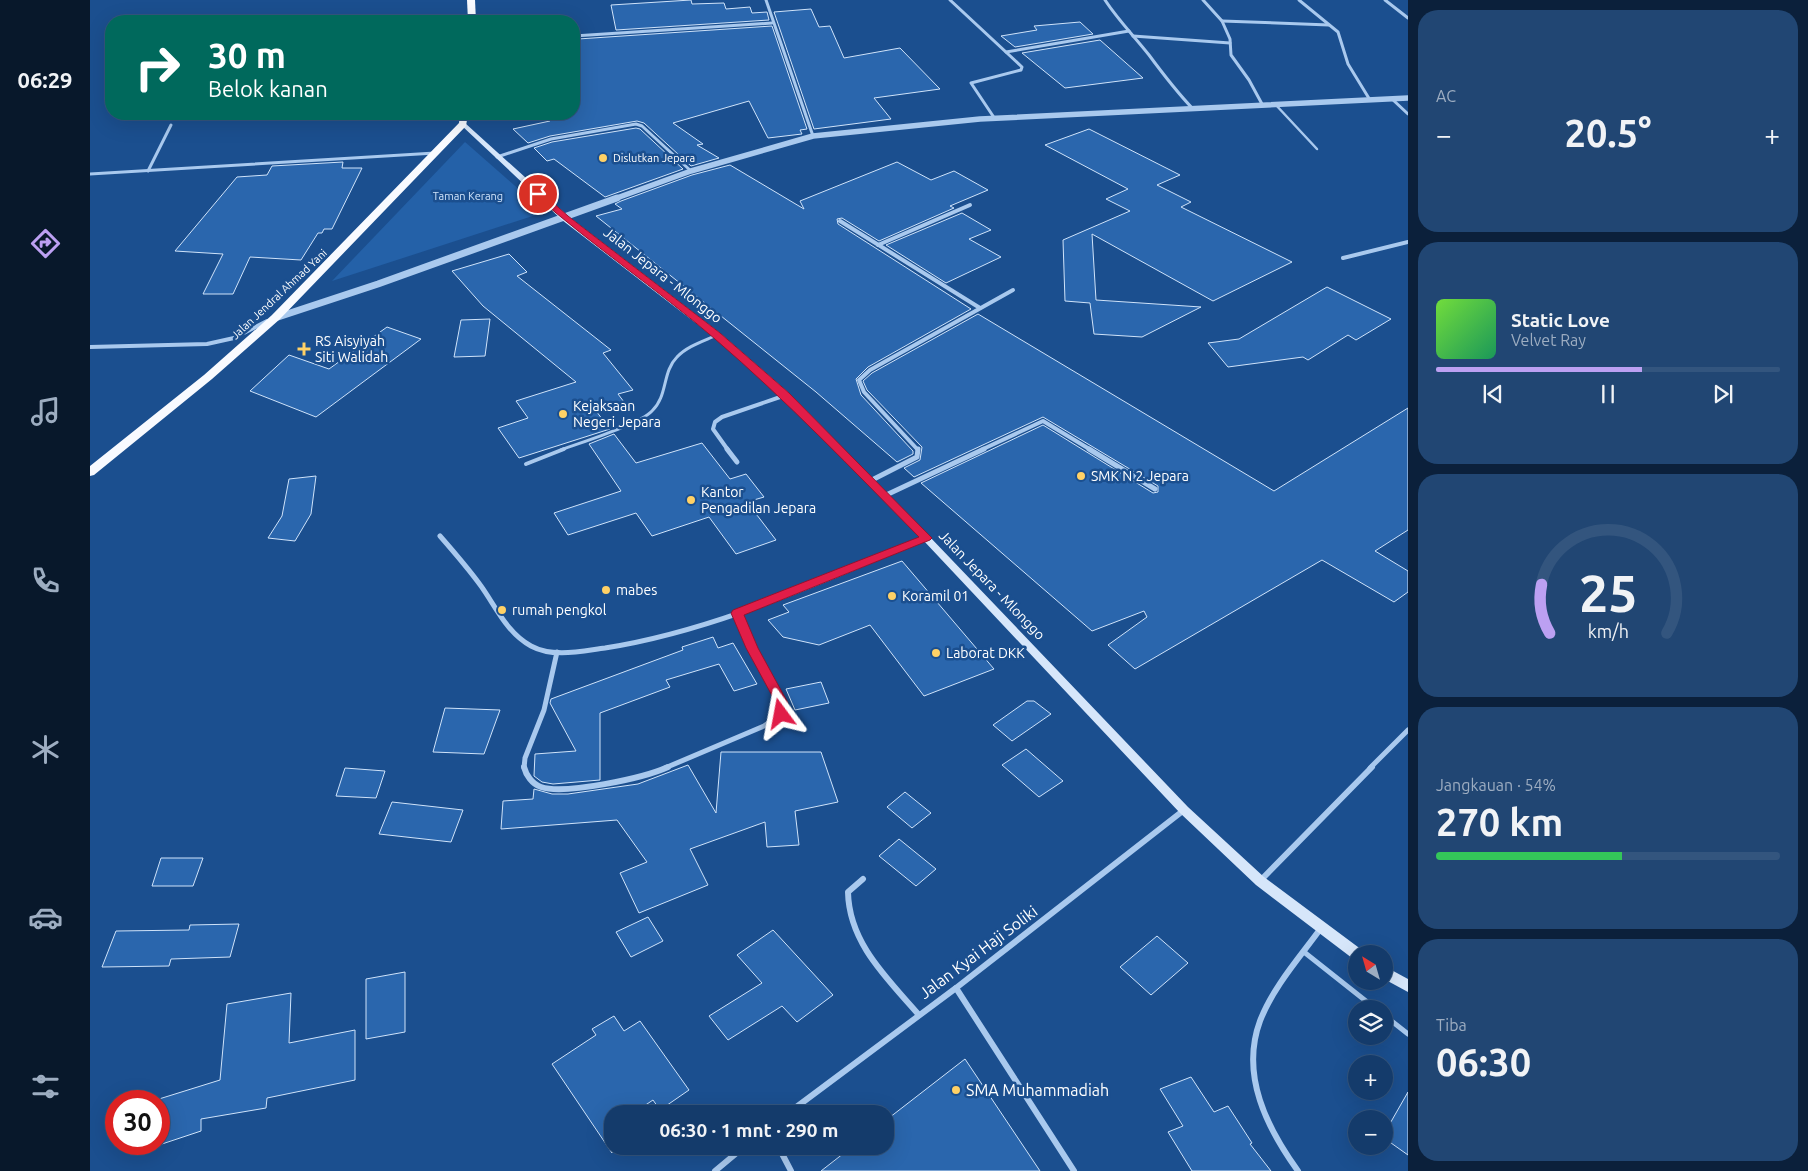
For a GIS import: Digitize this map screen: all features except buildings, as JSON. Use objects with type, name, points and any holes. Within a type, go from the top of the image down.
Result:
[{"type":"highway","points":[[471,0],[472,15]]},
{"type":"highway","name":"Jalan Jendral Ahmad Yani","points":[[90,472],[186,395],[275,318],[361,234],[463,120]]},
{"type":"main road","name":"Jalan Jepara - Mlonggo","points":[[463,120],[497,157],[565,218],[717,335],[786,395],[926,538],[1184,810],[1260,881],[1348,947]]},
{"type":"main road","points":[[1393,977],[1408,986]]},
{"type":"street","points":[[766,0],[772,23],[814,136]]},
{"type":"street","points":[[950,0],[1020,64],[1021,70],[972,83],[995,119]]},
{"type":"street","points":[[1105,0],[1112,13],[1129,31],[1164,78],[1193,108]]},
{"type":"street","points":[[1203,0],[1222,21],[1230,43],[1231,54],[1249,80],[1262,104]]},
{"type":"street","points":[[1299,0],[1338,32],[1348,64],[1370,100]]},
{"type":"street","points":[[1384,0],[1408,18]]},
{"type":"street","points":[[1222,21],[1330,25]]},
{"type":"street","points":[[580,36],[772,23]]},
{"type":"street","points":[[1006,52],[1129,31]]},
{"type":"street","points":[[1133,36],[1230,43]]},
{"type":"street","points":[[90,348],[207,344],[234,338],[275,318],[565,218],[691,171],[814,136],[995,119],[1408,98]]},
{"type":"street","points":[[1392,99],[1408,114]]},
{"type":"street","points":[[497,157],[551,139],[636,124],[642,126],[691,171]]},
{"type":"street","points":[[148,170],[171,125]]},
{"type":"street","points":[[90,174],[435,153]]},
{"type":"street","points":[[878,245],[970,205]]},
{"type":"street","points":[[840,221],[980,308]]},
{"type":"street","points":[[1343,258],[1408,242]]},
{"type":"street","points":[[870,481],[917,457],[918,448],[864,392],[859,380],[870,370],[1013,290]]},
{"type":"street","points":[[737,462],[713,429],[715,422],[722,417],[786,395]]},
{"type":"street","points":[[884,496],[1043,421],[1155,489]]},
{"type":"street","points":[[440,536],[476,580],[503,620],[522,641],[547,653],[620,646],[675,634],[737,613],[926,538]]},
{"type":"street","points":[[557,652],[544,710],[525,758],[524,769],[532,781],[541,787],[561,788],[622,782],[656,772],[764,726],[781,714],[782,703],[752,648],[737,613]]},
{"type":"street","points":[[1260,881],[1408,730]]},
{"type":"street","name":"Jalan Kyai Haji Soliki","points":[[799,1105],[956,988],[1184,810]]},
{"type":"street","points":[[864,879],[848,892],[846,906],[850,924],[865,949],[919,1015]]},
{"type":"street","points":[[1298,1171],[1271,1132],[1254,1082],[1254,1042],[1260,1021],[1280,987],[1322,928]]},
{"type":"street","points":[[956,988],[1074,1171]]},
{"type":"street","points":[[715,1171],[734,1155]]},
{"type":"street","points":[[783,1155],[791,1171]]},
{"type":"lane","points":[[1275,104],[1317,148]]},
{"type":"lane","points":[[526,464],[644,417],[663,400],[667,388],[666,380],[676,357],[691,347],[717,335]]},
{"type":"lane","points":[[1304,952],[1365,1000]]},
{"type":"lane","points":[[1393,1022],[1408,1034]]},
{"type":"green space","name":"Taman Kerang","points":[[465,142],[545,212],[332,281]]},
{"type":"place","name":"Dislutkan Jepara","points":[[603,158]]},
{"type":"place","name":"RS Aisyiyah Siti Walidah","points":[[304,349]]},
{"type":"place","name":"Kejaksaan Negeri Jepara","points":[[563,414]]},
{"type":"place","name":"SMK N 2 Jepara","points":[[1081,476]]},
{"type":"place","name":"Kantor Pengadilan Jepara","points":[[691,500]]},
{"type":"place","name":"mabes","points":[[606,590]]},
{"type":"place","name":"Koramil 01","points":[[892,596]]},
{"type":"place","name":"rumah pengkol","points":[[502,610]]},
{"type":"place","name":"Laborat DKK","points":[[936,653]]},
{"type":"place","name":"SMA Muhammadiah","points":[[956,1090]]},
{"type":"route","points":[[538,194],[565,218],[717,335],[786,395],[926,538],[737,613],[752,648],[782,703],[781,714]]}]
